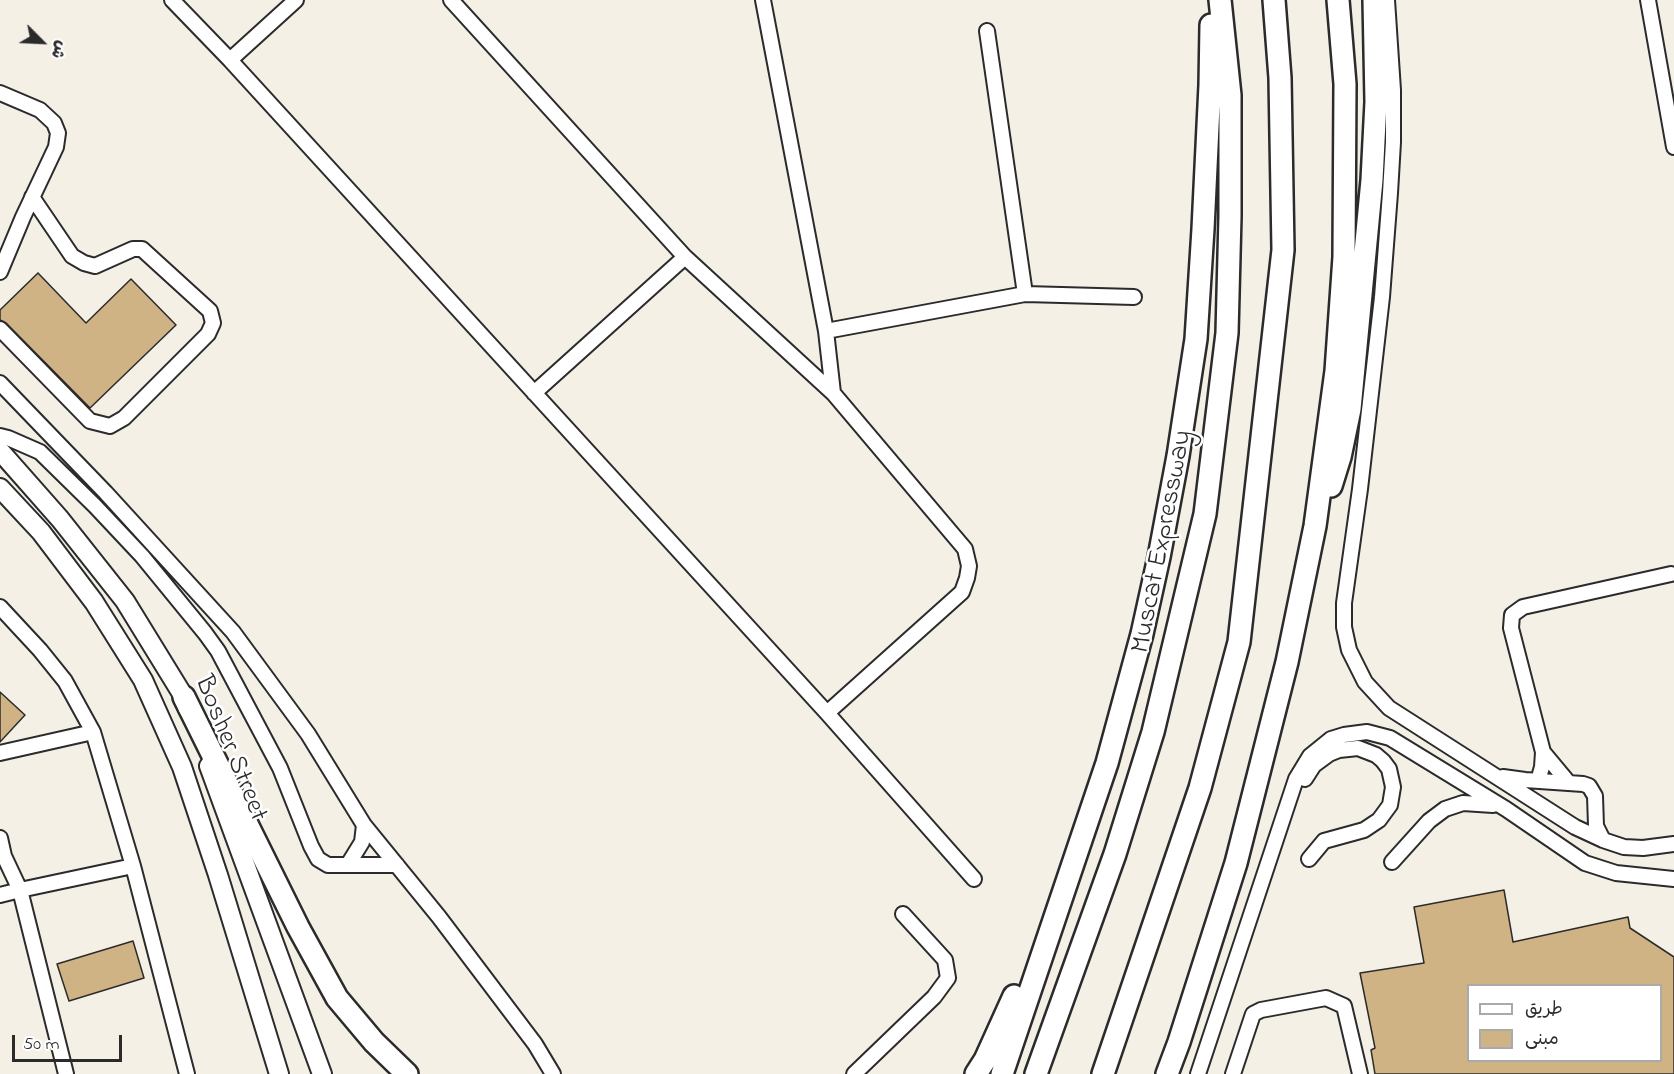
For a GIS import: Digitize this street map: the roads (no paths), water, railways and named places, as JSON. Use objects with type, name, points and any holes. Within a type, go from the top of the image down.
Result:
[{"type":"highway","points":[[1002,1074],[1107,763],[1142,634],[1178,456],[1196,339],[1210,85],[1211,0]]},
{"type":"highway","name":"Muscat Expressway","points":[[1036,1074],[1115,854],[1153,732],[1205,514],[1227,321],[1230,95],[1220,0]]},
{"type":"highway","points":[[1103,1074],[1200,788],[1239,642],[1283,250],[1280,78],[1274,0]]},
{"type":"highway","points":[[1167,1074],[1236,863],[1287,662],[1315,526],[1336,371],[1344,257],[1345,84],[1338,0]]},
{"type":"highway","points":[[1315,526],[1340,457],[1350,409],[1375,141],[1374,0]]},
{"type":"highway","points":[[184,697],[298,927],[337,998],[374,1042],[407,1074]]},
{"type":"highway","points":[[975,1074],[985,1060],[1004,1021],[1042,924],[1082,832]]},
{"type":"highway","points":[[1176,1074],[1179,1042]]},
{"type":"main road","name":"Bosher Street","points":[[0,452],[60,519],[125,601],[184,697],[322,1074]]},
{"type":"main road","name":"Bosher Street","points":[[0,488],[41,532],[87,594],[143,680],[182,766],[279,1074]]},
{"type":"street","points":[[172,0],[230,60],[827,713],[974,879]]},
{"type":"street","points":[[230,60],[296,0]]},
{"type":"street","points":[[451,0],[686,257],[833,393],[964,549],[969,566],[962,592],[827,713]]},
{"type":"street","points":[[763,0],[826,331],[833,393]]},
{"type":"street","points":[[1387,0],[1393,90],[1390,193],[1382,297],[1360,489],[1344,603],[1344,627],[1349,650],[1358,672],[1380,700],[1399,715],[1575,827],[1603,840],[1633,848],[1652,848],[1674,844]]},
{"type":"street","points":[[1648,0],[1674,147]]},
{"type":"street","points":[[987,31],[1025,294]]},
{"type":"street","points":[[0,93],[40,110],[54,123],[58,134],[56,147],[0,272]]},
{"type":"street","points":[[0,329],[90,421],[110,426],[124,418],[208,334],[213,322],[210,310],[142,249],[133,249],[95,266],[84,264],[72,255],[32,197]]},
{"type":"street","points":[[534,393],[686,257]]},
{"type":"street","points":[[826,331],[1025,294],[1134,297]]},
{"type":"street","points":[[0,383],[106,492],[233,632],[308,734],[364,825],[439,917],[535,1044],[553,1074]]},
{"type":"street","points":[[0,436],[40,452],[95,506],[142,556],[218,651],[280,768],[318,859],[328,865],[397,865]]},
{"type":"street","points":[[1538,781],[1543,752],[1511,628],[1512,615],[1523,607],[1671,574]]},
{"type":"street","points":[[0,607],[65,681],[93,732],[133,867],[187,1074]]},
{"type":"street","points":[[0,753],[93,732]]},
{"type":"street","points":[[1198,1074],[1248,928],[1284,809],[1298,773],[1310,756],[1331,739],[1367,732],[1390,738],[1506,809],[1567,852],[1595,867],[1616,873],[1674,879]]},
{"type":"street","points":[[1284,809],[1296,800],[1314,765],[1339,750],[1358,748],[1367,751],[1376,755],[1389,769],[1393,796],[1386,813],[1364,830],[1324,841],[1309,859]]},
{"type":"street","points":[[1543,752],[1568,782]]},
{"type":"street","points":[[1498,776],[1583,784],[1593,790],[1596,826],[1603,840]]},
{"type":"street","points":[[1392,861],[1429,820],[1444,809],[1474,802],[1506,809]]},
{"type":"street","points":[[349,864],[362,842],[364,825]]},
{"type":"street","points":[[0,838],[4,856],[20,890],[66,1074]]},
{"type":"street","points":[[0,895],[133,867]]},
{"type":"street","points":[[854,1074],[934,997],[948,978],[945,960],[903,914]]},
{"type":"street","points":[[1233,1074],[1253,1014],[1261,1010],[1326,998],[1344,1005],[1360,1074]]}]
